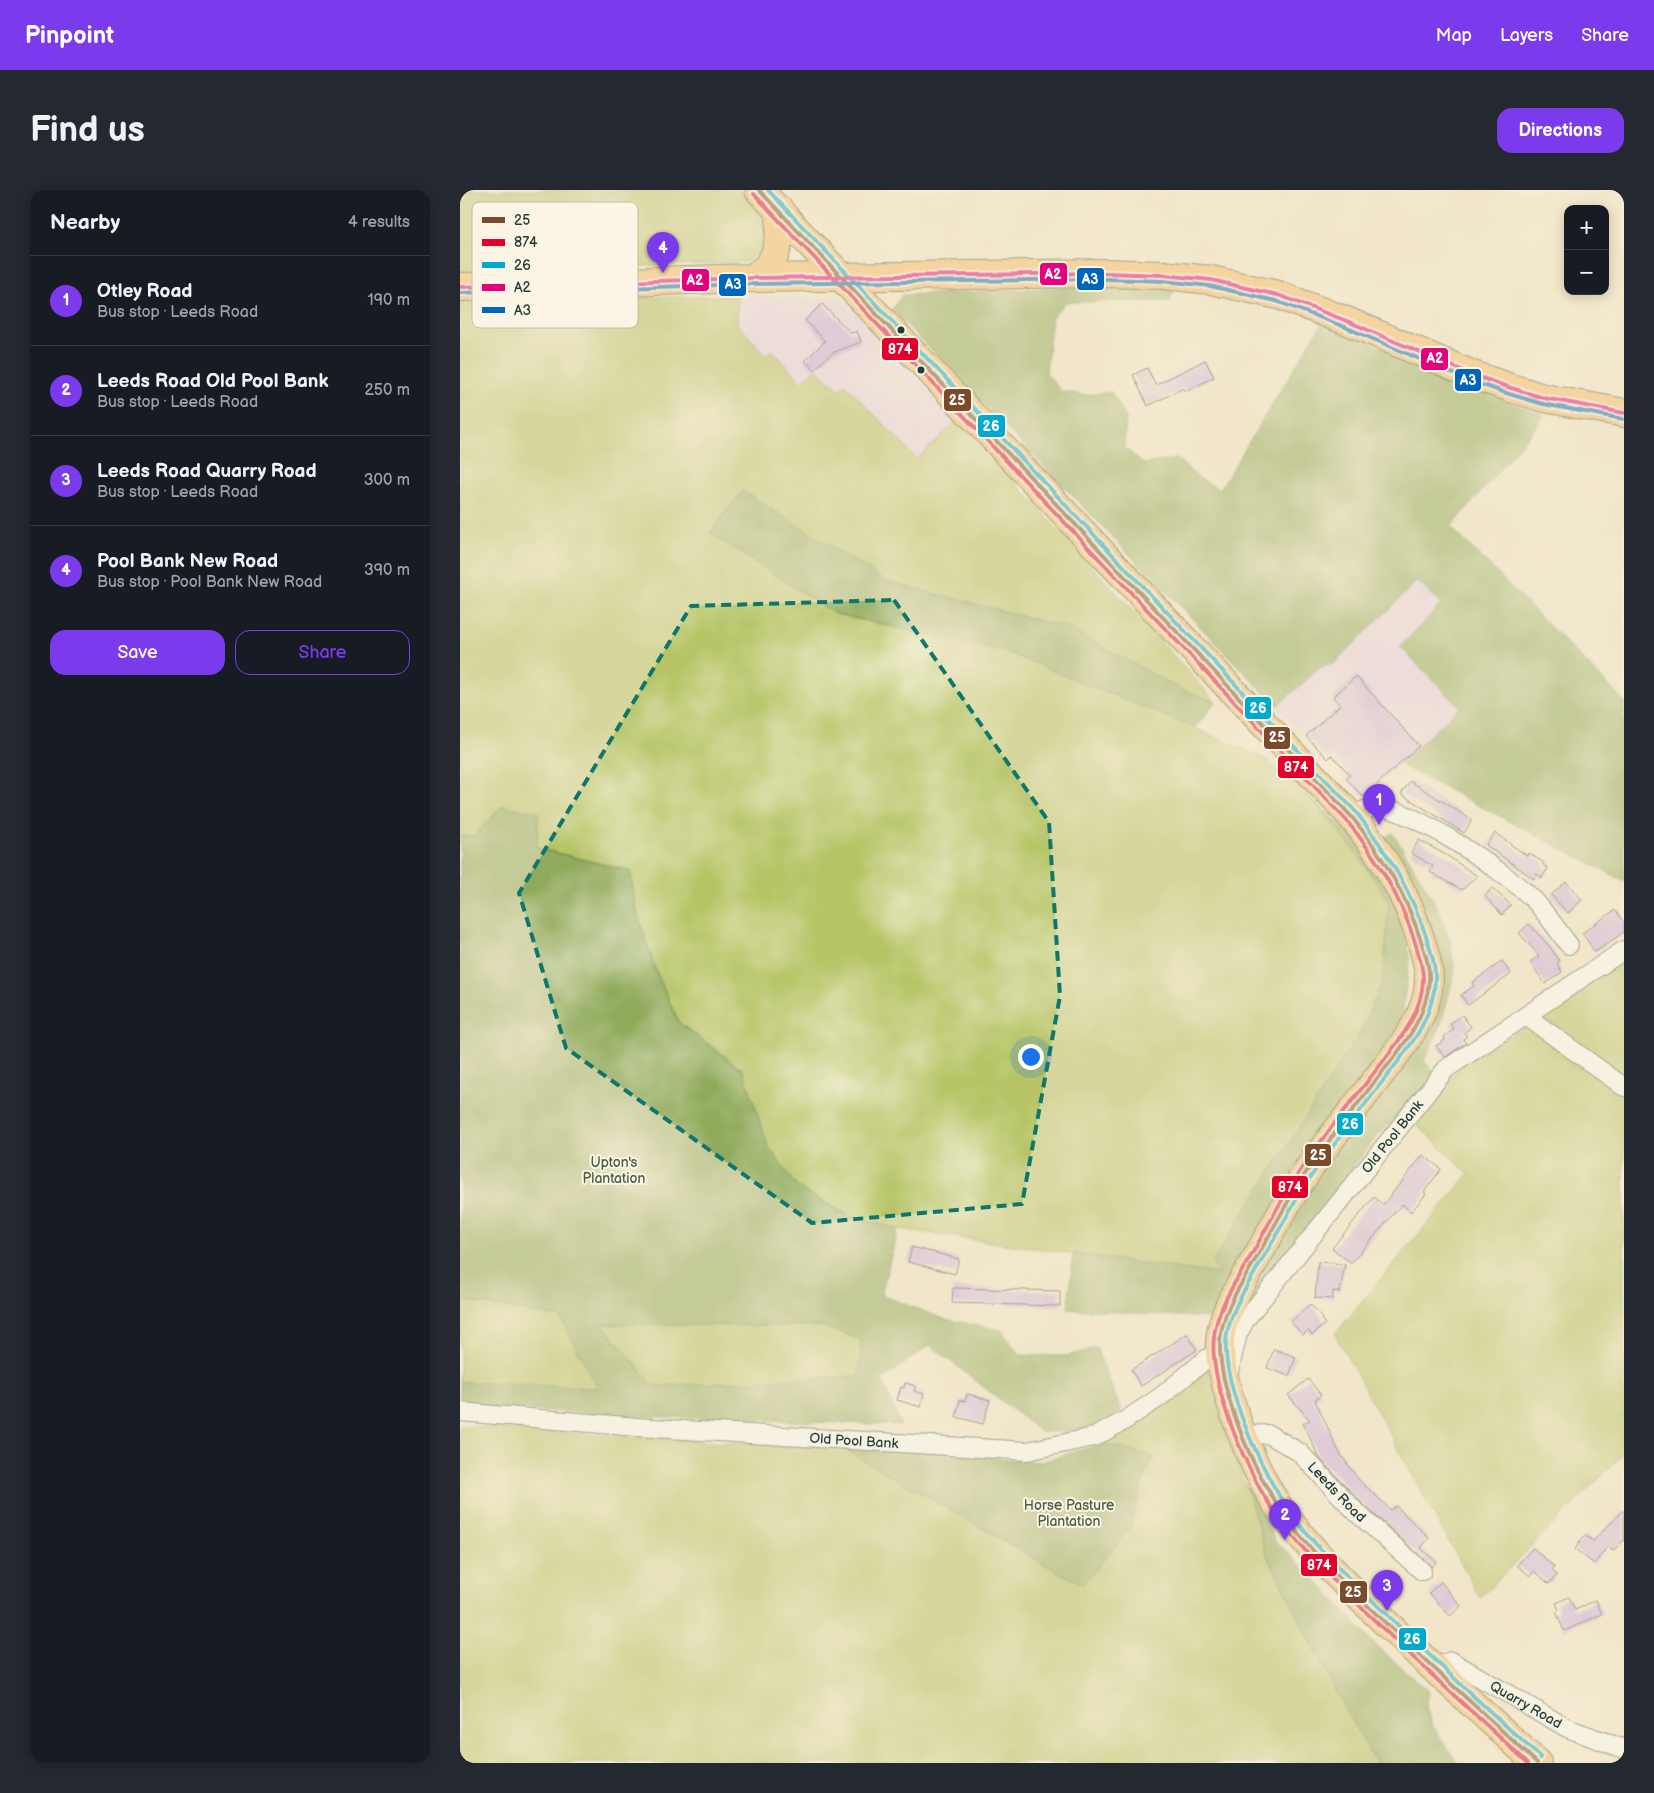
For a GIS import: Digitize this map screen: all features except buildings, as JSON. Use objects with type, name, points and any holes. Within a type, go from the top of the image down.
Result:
[{"type":"highway","points":[[759,190],[1351,816],[1368,836],[1389,868],[1416,922],[1425,953],[1429,980],[1425,1005],[1413,1030],[1304,1176],[1232,1299],[1222,1329],[1220,1350],[1226,1382],[1243,1435],[1258,1470],[1276,1503],[1306,1541],[1344,1583],[1537,1763]]},
{"type":"highway","points":[[753,278],[770,262],[777,248],[780,211]]},
{"type":"highway","points":[[638,282],[1107,273],[1163,275],[1237,285],[1278,295],[1347,321],[1473,375],[1544,398],[1624,414]]},
{"type":"street","points":[[1351,816],[1376,807],[1408,815],[1437,832],[1495,868],[1534,900],[1570,946]]},
{"type":"street","name":"Old Pool Bank","points":[[1226,1382],[1238,1334],[1246,1319],[1446,1069],[1624,950]]},
{"type":"street","points":[[1526,1016],[1624,1086]]},
{"type":"street","name":"Old Pool Bank","points":[[460,1412],[637,1427],[1027,1451],[1094,1437],[1124,1421],[1160,1397],[1220,1350]]},
{"type":"street","name":"Leeds Road","points":[[1243,1435],[1268,1434],[1299,1452],[1356,1512],[1422,1572]]},
{"type":"street","name":"Quarry Road","points":[[1433,1668],[1451,1661],[1567,1728],[1624,1749]]},
{"type":"highlighted area","points":[[894,600],[1049,822],[1060,996],[1022,1204],[812,1223],[566,1048],[519,893],[691,606]]},
{"type":"shaded area","points":[[738,296],[841,298],[958,420],[918,459],[845,384],[840,390],[802,382],[772,350],[766,355],[736,324]]},
{"type":"shaded area","points":[[1417,581],[1441,604],[1400,647],[1460,707],[1363,797],[1277,706],[1321,667],[1335,663]]},
{"type":"green space","points":[[460,190],[739,190],[759,211],[766,234],[761,249],[747,262],[638,266],[638,202],[472,202],[472,273],[460,273]]},
{"type":"green space","points":[[1175,286],[1170,301],[1066,302],[1052,317],[1046,373],[1061,391],[1083,395],[1111,392],[1126,418],[1124,447],[1143,464],[1177,459],[1200,479],[1220,489],[1323,322],[1545,416],[1451,527],[1624,701],[1624,881],[1399,764],[1460,707],[1400,647],[1441,604],[1417,581],[1335,663],[1321,667],[1277,706],[892,310],[902,295],[1072,287]]},
{"type":"green space","points":[[738,296],[737,324],[766,355],[772,350],[802,382],[816,368],[840,390],[845,384],[917,459],[958,420],[1216,702],[1180,689],[1068,628],[886,581],[743,491],[710,533],[836,614],[1007,652],[1195,728],[1267,760],[1307,794],[1353,848],[1389,901],[1383,981],[1361,1031],[1220,1274],[898,1229],[849,1216],[797,1188],[766,1146],[743,1070],[679,1023],[655,969],[637,913],[630,871],[537,848],[538,813],[502,806],[474,836],[460,836],[460,300],[472,300],[472,328],[638,328],[638,297]]},
{"type":"green space","points":[[743,491],[886,581],[1068,628],[1180,689],[1216,702],[1195,728],[1007,652],[836,614],[710,533]]},
{"type":"green space","points":[[1307,794],[1352,835],[1390,888],[1410,959],[1401,1021],[1369,1073],[1238,1261],[1209,1318],[1068,1309],[1073,1254],[1219,1274],[1212,1263],[1361,1031],[1383,981],[1389,901],[1353,848]]},
{"type":"green space","name":"Upton's Plantation","points":[[502,806],[538,812],[537,848],[630,871],[637,913],[655,969],[679,1023],[743,1070],[768,1146],[797,1187],[849,1216],[898,1229],[881,1295],[944,1319],[1001,1330],[1020,1355],[1066,1356],[1096,1348],[1122,1412],[1099,1426],[1074,1431],[1041,1432],[930,1345],[882,1380],[901,1425],[639,1416],[460,1406],[460,1382],[598,1388],[560,1317],[460,1300],[460,836],[474,836]],"holes":[[[602,1324],[823,1326],[861,1340],[859,1376],[654,1386]]]},
{"type":"green space","points":[[1392,833],[1438,908],[1450,940],[1455,971],[1440,1027],[1424,1061],[1435,1072],[1425,1087],[1378,1135],[1241,1313],[1236,1309],[1316,1175],[1430,1012],[1380,842]]},
{"type":"green space","points":[[1624,959],[1624,1076],[1544,1020],[1541,1015]]},
{"type":"green space","points":[[1531,1024],[1624,1097],[1624,1453],[1480,1598],[1335,1334],[1469,1174],[1413,1121],[1463,1063]]},
{"type":"green space","points":[[460,1300],[560,1317],[598,1388],[460,1382]]},
{"type":"green space","points":[[601,1324],[823,1326],[861,1340],[859,1377],[654,1386]]},
{"type":"green space","points":[[1208,1369],[1224,1432],[1245,1483],[1267,1555],[1342,1704],[1376,1763],[460,1763],[460,1426],[725,1443],[836,1444],[1060,1573],[1083,1584],[1141,1487],[1154,1457],[1106,1444],[1136,1424]]},
{"type":"green space","name":"Horse Pasture Plantation","points":[[836,1444],[1041,1462],[1106,1444],[1154,1457],[1141,1487],[1130,1528],[1083,1584],[1060,1573]]},
{"type":"green space","points":[[1245,1483],[1275,1540],[1322,1586],[1370,1640],[1429,1692],[1426,1707],[1433,1726],[1458,1763],[1376,1763],[1342,1704],[1267,1555]]},
{"type":"transit line","name":"25","points":[[759,190],[1351,816],[1383,860],[1408,907],[1428,965],[1429,980],[1423,1010],[1409,1037],[1319,1153],[1291,1197],[1239,1287],[1229,1308],[1220,1341],[1221,1358],[1228,1397],[1242,1437],[1267,1488],[1289,1522],[1329,1568],[1413,1649],[1537,1763]]},
{"type":"transit line","name":"26","points":[[768,190],[1356,812],[1397,871],[1413,903],[1430,947],[1434,964],[1435,981],[1429,1011],[1423,1025],[1407,1050],[1326,1155],[1291,1208],[1235,1309],[1226,1342],[1227,1358],[1234,1395],[1248,1433],[1272,1483],[1293,1517],[1319,1548],[1348,1577],[1541,1758]]},
{"type":"transit line","name":"874","points":[[754,194],[1346,820],[1377,862],[1394,892],[1408,923],[1421,963],[1423,978],[1418,1006],[1405,1032],[1324,1137],[1298,1174],[1229,1293],[1216,1325],[1214,1336],[1216,1373],[1227,1414],[1243,1455],[1271,1507],[1296,1540],[1353,1600],[1427,1671],[1528,1763]]},
{"type":"transit line","name":"A2","points":[[638,282],[1107,273],[1163,275],[1211,280],[1278,295],[1347,321],[1473,375],[1508,387],[1544,398],[1624,413]]},
{"type":"transit line","name":"A3","points":[[638,288],[1107,279],[1163,281],[1210,286],[1276,301],[1345,327],[1471,381],[1506,393],[1543,404],[1623,419]]},
{"type":"transit line","name":"A2","points":[[460,287],[472,287]]},
{"type":"transit line","name":"A3","points":[[460,293],[472,293]]},
{"type":"place","name":"Pool Bank New Road","points":[[663,273]]},
{"type":"place","name":"Otley Road","points":[[1379,825]]},
{"type":"place","name":"Leeds Road Old Pool Bank","points":[[1285,1540]]},
{"type":"place","name":"Leeds Road Quarry Road","points":[[1387,1611]]}]
